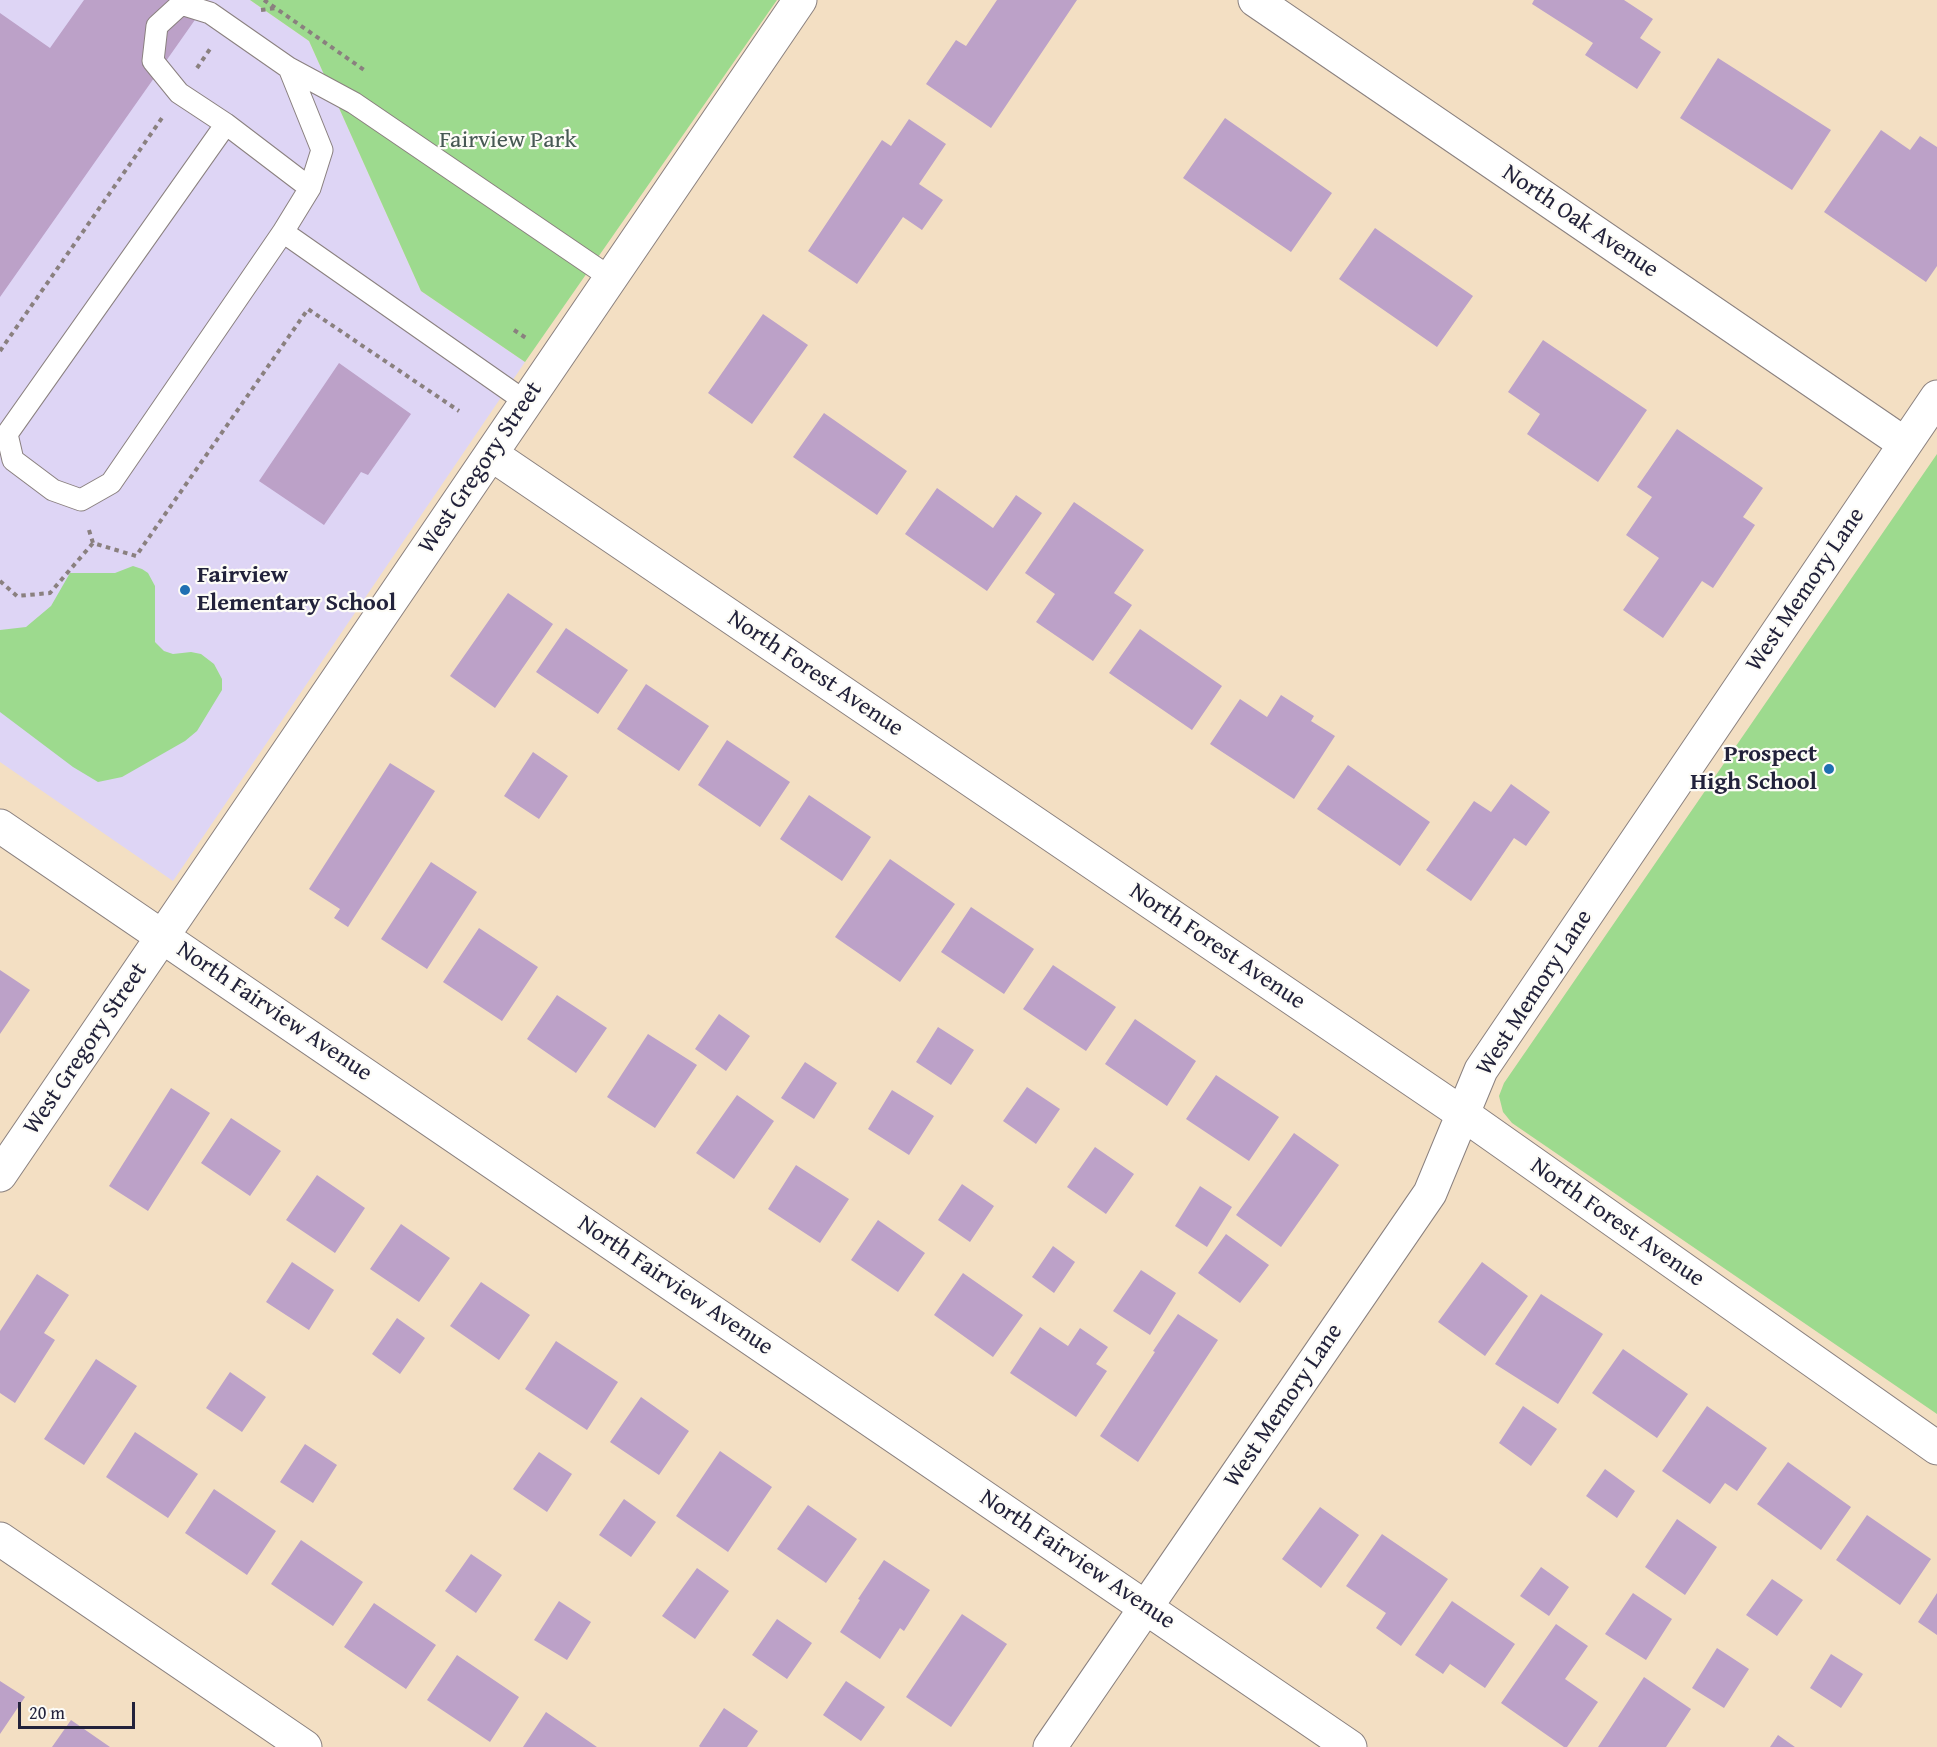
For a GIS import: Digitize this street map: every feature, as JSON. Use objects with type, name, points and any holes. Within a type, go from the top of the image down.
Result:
[{"type":"street","name":"West Gregory Street","points":[[0,1174],[800,0]]},
{"type":"street","name":"North Oak Avenue","points":[[1255,0],[1905,444]]},
{"type":"street","name":"West Memory Lane","points":[[1050,1747],[1430,1192],[1481,1070],[1937,397]]},
{"type":"street","name":"North Forest Avenue","points":[[491,454],[1463,1114],[1937,1448]]},
{"type":"street","name":"North Fairview Avenue","points":[[0,826],[1350,1747]]},
{"type":"street","points":[[0,1539],[305,1747]]},
{"type":"lane","points":[[310,188],[226,124],[179,93],[153,61],[158,26],[181,4],[210,12],[289,68],[354,103],[611,278]]},
{"type":"lane","points":[[226,124],[7,434],[13,460],[53,490],[81,500],[111,483],[283,232],[310,188],[322,150],[289,68]]},
{"type":"lane","points":[[283,232],[526,402]]},
{"type":"path","points":[[0,351],[234,15],[276,8],[264,0]]},
{"type":"path","points":[[93,543],[136,556],[308,309],[459,411]]},
{"type":"path","points":[[88,527],[93,543]]},
{"type":"path","points":[[0,581],[17,596],[50,593],[93,543]]},
{"type":"shaded area","name":"Fairview Elementary School","points":[[0,0],[250,0],[309,41],[421,291],[525,362],[173,881],[0,762]]},
{"type":"green space","name":"Fairview Park","points":[[250,0],[777,0],[525,362],[421,291],[309,41]]},
{"type":"green space","name":"Prospect High School","points":[[1937,454],[1937,1414],[1512,1123],[1503,1112],[1499,1096],[1504,1083]]},
{"type":"green space","points":[[133,566],[148,573],[155,586],[155,642],[164,651],[173,654],[191,652],[201,654],[214,664],[222,679],[222,690],[197,731],[185,741],[122,777],[98,782],[73,767],[0,712],[0,630],[26,627],[51,606],[70,573],[115,573]]},
{"type":"building","points":[[84,0],[194,0],[204,7],[0,297],[0,13],[50,48]]},
{"type":"building","points":[[997,0],[1077,0],[991,128],[926,84],[956,40],[966,46]]},
{"type":"building","points":[[1534,0],[1624,0],[1653,19],[1640,38],[1661,52],[1637,89],[1585,55],[1593,43],[1532,4]]},
{"type":"building","points":[[1718,58],[1831,130],[1792,190],[1680,118]]},
{"type":"building","points":[[1225,118],[1332,193],[1291,252],[1183,178]]},
{"type":"building","points":[[909,119],[946,144],[919,184],[943,200],[922,230],[903,217],[857,284],[808,251],[882,140],[891,146]]},
{"type":"building","points":[[1881,130],[1910,150],[1920,136],[1937,147],[1937,266],[1926,282],[1824,212]]},
{"type":"building","points":[[1375,228],[1473,296],[1437,347],[1339,279]]},
{"type":"building","points":[[763,314],[808,345],[752,424],[708,393]]},
{"type":"building","points":[[1543,340],[1647,410],[1598,482],[1527,434],[1540,414],[1508,392]]},
{"type":"building","points":[[339,363],[411,414],[368,475],[361,472],[324,525],[259,481]]},
{"type":"building","points":[[824,413],[907,471],[877,515],[793,457]]},
{"type":"building","points":[[1677,429],[1763,488],[1743,517],[1755,525],[1713,588],[1702,581],[1663,638],[1623,610],[1659,558],[1626,535],[1652,497],[1637,487]]},
{"type":"building","points":[[937,488],[993,528],[1016,495],[1042,513],[987,591],[905,534]]},
{"type":"building","points":[[1074,502],[1144,550],[1114,593],[1132,605],[1093,661],[1036,622],[1055,594],[1025,573]]},
{"type":"building","points":[[508,593],[553,624],[495,708],[450,676]]},
{"type":"building","points":[[566,628],[628,670],[598,714],[536,672]]},
{"type":"building","points":[[1140,629],[1222,686],[1192,730],[1109,673]]},
{"type":"building","points":[[646,684],[709,726],[679,771],[617,729]]},
{"type":"building","points":[[1281,695],[1314,716],[1311,721],[1335,736],[1294,799],[1210,744],[1240,699],[1267,717]]},
{"type":"building","points":[[727,740],[790,782],[760,827],[698,785]]},
{"type":"building","points":[[533,752],[568,776],[539,819],[504,796]]},
{"type":"building","points":[[390,763],[435,791],[348,927],[334,918],[340,909],[309,889]]},
{"type":"building","points":[[1348,765],[1430,822],[1400,866],[1317,809]]},
{"type":"building","points":[[1511,784],[1550,812],[1526,846],[1514,838],[1471,901],[1426,870],[1474,801],[1491,812]]},
{"type":"building","points":[[809,795],[871,837],[842,881],[780,839]]},
{"type":"building","points":[[890,859],[955,904],[900,982],[835,937]]},
{"type":"building","points":[[431,862],[477,892],[427,969],[381,939]]},
{"type":"building","points":[[971,907],[1034,949],[1004,994],[941,952]]},
{"type":"building","points":[[479,928],[538,967],[502,1021],[443,982]]},
{"type":"building","points":[[1053,965],[1116,1007],[1086,1051],[1023,1009]]},
{"type":"building","points":[[0,970],[30,990],[0,1034]]},
{"type":"building","points":[[557,995],[607,1028],[576,1073],[527,1039]]},
{"type":"building","points":[[719,1014],[750,1036],[726,1071],[695,1049]]},
{"type":"building","points":[[1135,1019],[1196,1061],[1167,1106],[1105,1064]]},
{"type":"building","points":[[938,1027],[974,1050],[951,1085],[916,1062]]},
{"type":"building","points":[[648,1034],[697,1065],[655,1128],[607,1097]]},
{"type":"building","points":[[805,1062],[837,1083],[814,1119],[781,1098]]},
{"type":"building","points":[[1216,1075],[1279,1117],[1249,1161],[1186,1119]]},
{"type":"building","points":[[1027,1087],[1060,1109],[1036,1144],[1003,1121]]},
{"type":"building","points":[[171,1088],[210,1113],[148,1211],[109,1186]]},
{"type":"building","points":[[892,1090],[934,1116],[909,1155],[868,1129]]},
{"type":"building","points":[[737,1095],[774,1121],[734,1179],[696,1153]]},
{"type":"building","points":[[231,1118],[281,1151],[250,1196],[201,1163]]},
{"type":"building","points":[[1294,1133],[1339,1165],[1281,1247],[1236,1215]]},
{"type":"building","points":[[1095,1147],[1134,1174],[1106,1214],[1067,1187]]},
{"type":"building","points":[[796,1165],[849,1199],[820,1243],[768,1209]]},
{"type":"building","points":[[317,1175],[365,1208],[335,1253],[286,1220]]},
{"type":"building","points":[[962,1184],[994,1206],[970,1242],[938,1220]]},
{"type":"building","points":[[1200,1186],[1232,1207],[1207,1247],[1175,1226]]},
{"type":"building","points":[[878,1220],[925,1253],[898,1292],[851,1260]]},
{"type":"building","points":[[401,1224],[450,1258],[419,1302],[370,1269]]},
{"type":"building","points":[[1226,1234],[1269,1265],[1240,1303],[1198,1273]]},
{"type":"building","points":[[1053,1246],[1075,1262],[1054,1293],[1032,1277]]},
{"type":"building","points":[[292,1262],[334,1290],[309,1330],[266,1302]]},
{"type":"building","points":[[1482,1262],[1528,1296],[1485,1356],[1438,1322]]},
{"type":"building","points":[[1141,1270],[1176,1293],[1150,1335],[1113,1311]]},
{"type":"building","points":[[963,1273],[1023,1315],[993,1357],[934,1315]]},
{"type":"building","points":[[37,1274],[69,1295],[44,1333],[55,1340],[15,1403],[0,1393],[0,1331]]},
{"type":"building","points":[[481,1282],[530,1315],[499,1360],[450,1326]]},
{"type":"building","points":[[1541,1294],[1603,1334],[1558,1404],[1495,1364]]},
{"type":"building","points":[[1178,1314],[1218,1340],[1138,1462],[1100,1436]]},
{"type":"building","points":[[397,1318],[425,1338],[400,1374],[372,1354]]},
{"type":"building","points":[[1040,1327],[1068,1346],[1080,1328],[1108,1347],[1096,1364],[1107,1371],[1076,1417],[1010,1373]]},
{"type":"building","points":[[556,1341],[618,1382],[587,1430],[525,1389]]},
{"type":"building","points":[[1623,1349],[1688,1394],[1657,1438],[1592,1393]]},
{"type":"building","points":[[96,1359],[137,1386],[84,1465],[44,1439]]},
{"type":"building","points":[[230,1372],[266,1397],[242,1432],[206,1408]]},
{"type":"building","points":[[641,1397],[689,1431],[659,1475],[610,1442]]},
{"type":"building","points":[[1523,1406],[1557,1429],[1531,1466],[1499,1443]]},
{"type":"building","points":[[1707,1406],[1767,1448],[1737,1491],[1725,1483],[1710,1504],[1662,1471]]},
{"type":"building","points":[[135,1432],[198,1474],[168,1518],[106,1477]]},
{"type":"building","points":[[305,1444],[337,1465],[313,1503],[280,1482]]},
{"type":"building","points":[[720,1451],[772,1487],[728,1552],[676,1516]]},
{"type":"building","points":[[539,1452],[572,1474],[547,1512],[513,1489]]},
{"type":"building","points":[[1788,1462],[1851,1507],[1821,1550],[1757,1504]]},
{"type":"building","points":[[1605,1469],[1635,1491],[1617,1518],[1586,1496]]},
{"type":"building","points":[[214,1489],[276,1531],[247,1575],[185,1533]]},
{"type":"building","points":[[624,1499],[656,1522],[631,1557],[599,1535]]},
{"type":"building","points":[[808,1505],[857,1539],[826,1583],[777,1549]]},
{"type":"building","points":[[1320,1507],[1359,1535],[1321,1588],[1282,1559]]},
{"type":"building","points":[[1867,1515],[1931,1559],[1900,1605],[1836,1560]]},
{"type":"building","points":[[1677,1519],[1717,1547],[1685,1595],[1645,1567]]},
{"type":"building","points":[[1382,1534],[1448,1579],[1401,1646],[1376,1628],[1386,1613],[1346,1586]]},
{"type":"building","points":[[301,1540],[363,1582],[333,1626],[271,1584]]},
{"type":"building","points":[[471,1554],[502,1575],[476,1613],[445,1591]]},
{"type":"building","points":[[884,1560],[930,1590],[904,1631],[900,1628],[880,1659],[840,1632],[860,1600],[858,1599]]},
{"type":"building","points":[[1541,1567],[1569,1587],[1549,1616],[1520,1596]]},
{"type":"building","points":[[697,1568],[729,1591],[695,1639],[662,1616]]},
{"type":"building","points":[[1772,1579],[1803,1600],[1777,1636],[1746,1615]]},
{"type":"building","points":[[1633,1593],[1672,1619],[1646,1660],[1605,1634]]},
{"type":"building","points":[[1937,1593],[1937,1635],[1918,1622]]},
{"type":"building","points":[[559,1601],[591,1622],[567,1660],[534,1640]]},
{"type":"building","points":[[1452,1601],[1515,1644],[1485,1688],[1450,1664],[1443,1674],[1415,1655]]},
{"type":"building","points":[[374,1603],[436,1645],[406,1689],[344,1647]]},
{"type":"building","points":[[962,1614],[1007,1644],[951,1727],[906,1697]]},
{"type":"building","points":[[777,1619],[812,1643],[787,1679],[752,1655]]},
{"type":"building","points":[[1556,1624],[1588,1646],[1565,1679],[1598,1702],[1567,1747],[1501,1703]]},
{"type":"building","points":[[1717,1648],[1749,1669],[1724,1708],[1692,1688]]},
{"type":"building","points":[[1831,1654],[1863,1674],[1841,1708],[1810,1688]]},
{"type":"building","points":[[457,1655],[519,1697],[490,1742],[427,1700]]},
{"type":"building","points":[[1644,1677],[1691,1709],[1666,1747],[1598,1747]]},
{"type":"building","points":[[0,1681],[25,1697],[0,1734]]},
{"type":"building","points":[[846,1681],[885,1707],[861,1741],[823,1715]]},
{"type":"building","points":[[724,1708],[758,1731],[747,1747],[700,1747],[699,1746]]},
{"type":"building","points":[[546,1712],[597,1747],[523,1747]]},
{"type":"building","points":[[71,1720],[110,1747],[52,1747]]},
{"type":"building","points":[[1778,1735],[1795,1747],[1770,1747]]},
{"type":"place","name":"Fairview Elementary School","points":[[185,590]]},
{"type":"place","name":"Prospect High School","points":[[1829,769]]}]
